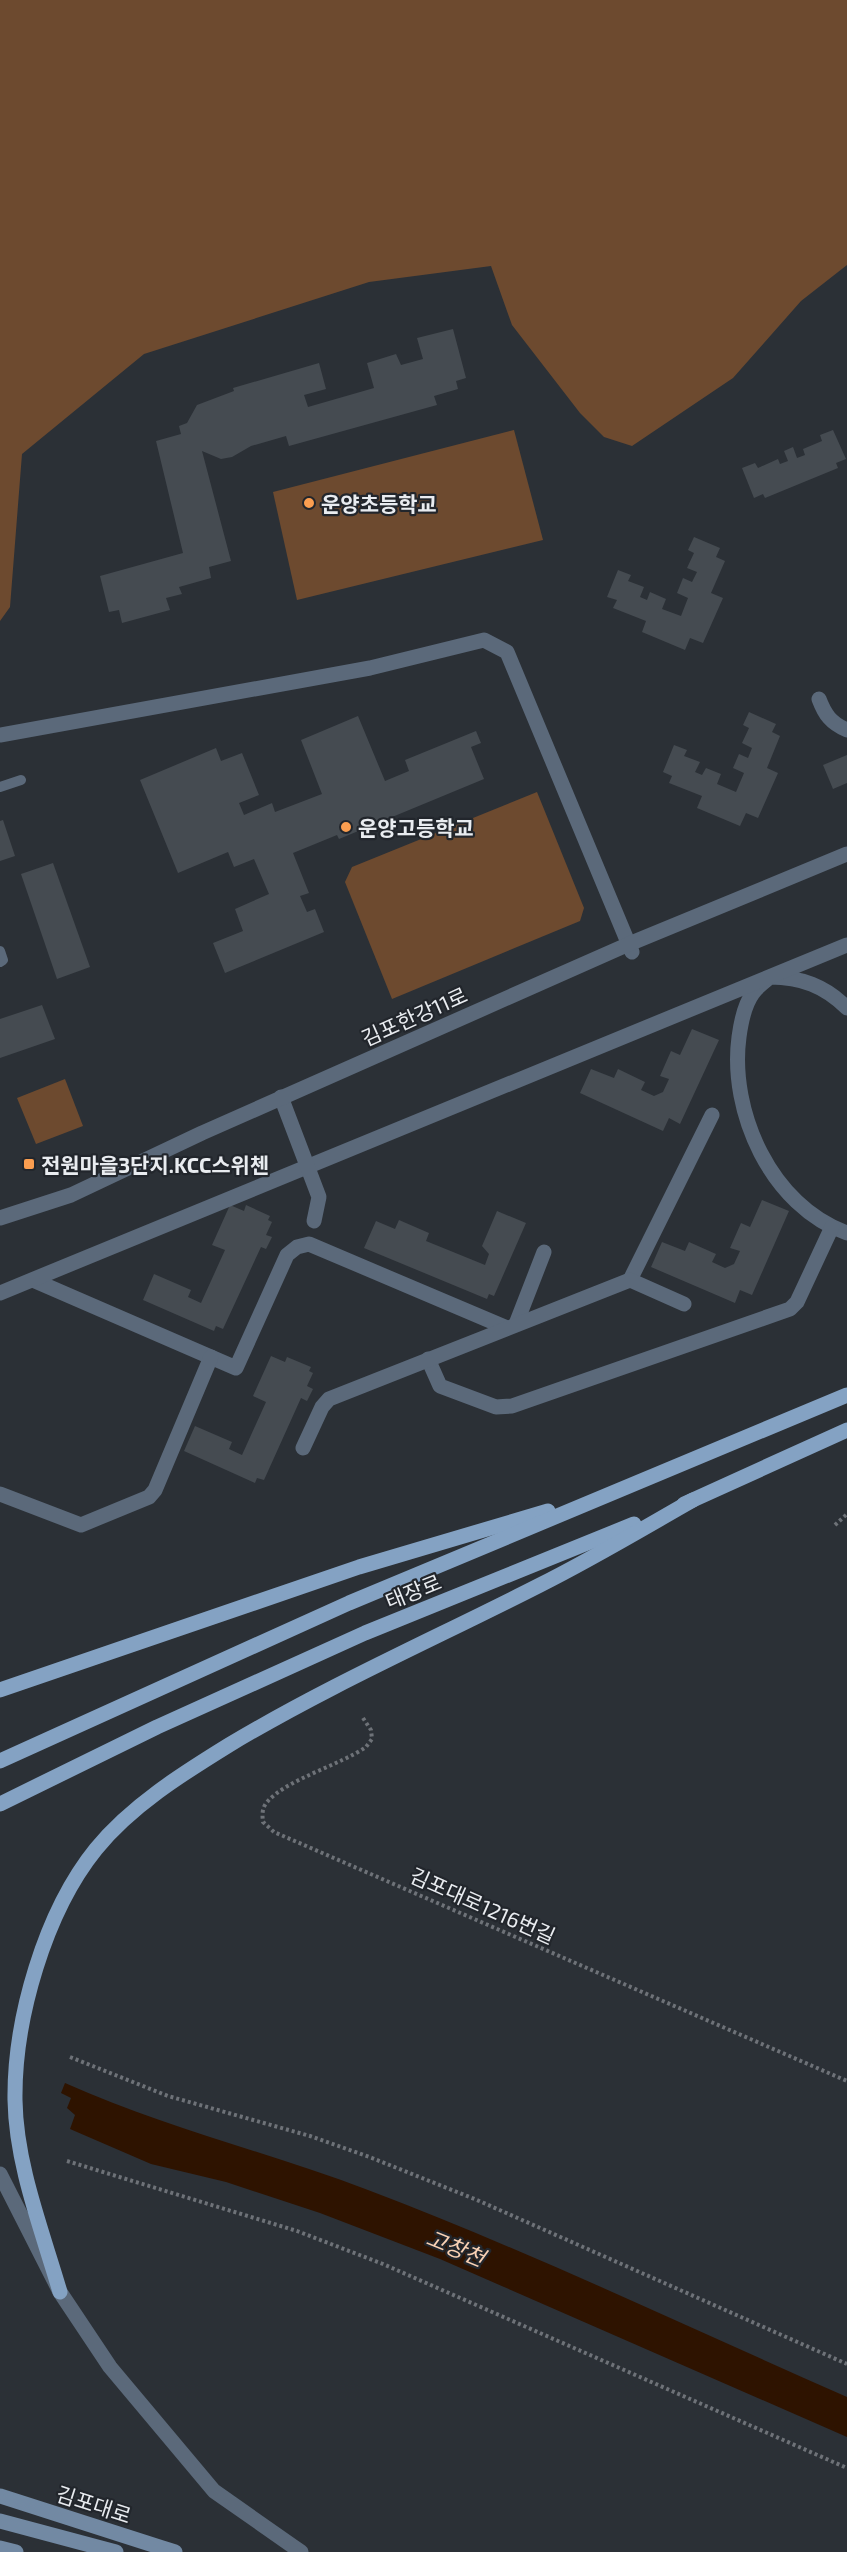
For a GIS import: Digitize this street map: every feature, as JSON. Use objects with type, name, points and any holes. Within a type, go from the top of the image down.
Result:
[{"type":"main road","name":"태장로","points":[[0,1761],[349,1603],[847,1395]]},
{"type":"main road","name":"태장로","points":[[0,1804],[157,1727],[365,1633],[693,1500],[847,1430]]},
{"type":"main road","points":[[0,1690],[359,1567],[626,1488]]},
{"type":"main road","points":[[60,2292],[24,2168],[15,2101],[18,2041],[34,1976],[58,1912],[75,1878],[97,1847],[135,1810],[189,1771],[285,1711],[543,1584],[693,1500]]},
{"type":"main road","name":"김포대로","points":[[0,2496],[175,2552]]},
{"type":"main road","name":"김포대로","points":[[0,2521],[116,2552]]},
{"type":"main road","points":[[0,2548],[16,2552]]},
{"type":"street","points":[[0,735],[370,668],[484,640],[507,652],[631,948]]},
{"type":"street","points":[[819,699],[825,715],[847,730]]},
{"type":"street","name":"김포한강11로","points":[[0,1218],[71,1195],[847,854]]},
{"type":"street","name":"김포한강11로","points":[[631,948],[847,863]]},
{"type":"street","points":[[0,1293],[847,945]]},
{"type":"street","points":[[847,1008],[816,984],[789,977],[770,977],[752,993],[744,1010],[737,1050],[739,1087],[751,1129],[766,1164],[789,1192],[832,1227],[847,1233]]},
{"type":"street","points":[[282,1101],[306,1169],[319,1197],[314,1221]]},
{"type":"street","name":"김포한강11로","points":[[0,1226],[74,1201],[282,1101]]},
{"type":"street","points":[[303,1448],[322,1407],[329,1399],[630,1280],[712,1115]]},
{"type":"street","points":[[428,1359],[440,1386],[496,1407],[512,1406],[790,1308],[797,1302],[832,1227]]},
{"type":"street","points":[[33,1280],[236,1368],[287,1255],[297,1246],[309,1244],[511,1326]]},
{"type":"street","points":[[511,1326],[544,1252]]},
{"type":"street","points":[[630,1280],[684,1304]]},
{"type":"street","points":[[0,1494],[81,1526],[149,1497],[155,1490],[211,1357]]},
{"type":"street","points":[[0,2174],[60,2292],[110,2367],[214,2491],[301,2552]]},
{"type":"lane","points":[[0,787],[21,780]]},
{"type":"lane","points":[[0,951],[3,960],[0,962]]},
{"type":"path","points":[[835,1525],[847,1514]]},
{"type":"path","name":"김포대로1216번길","points":[[363,1718],[372,1730],[372,1739],[366,1747],[281,1791],[268,1801],[262,1812],[263,1822],[274,1832],[847,2081]]},
{"type":"path","points":[[70,2057],[168,2096],[310,2136],[372,2158],[477,2200],[847,2364]]},
{"type":"path","points":[[67,2161],[297,2231],[383,2264],[847,2468]]},
{"type":"shaded area","points":[[0,0],[847,0],[847,265],[801,301],[733,378],[632,446],[604,437],[580,413],[512,325],[491,266],[369,282],[144,354],[22,454],[10,607],[0,621]]},
{"type":"shaded area","points":[[514,430],[543,540],[297,600],[273,492]]},
{"type":"shaded area","points":[[537,792],[584,908],[580,921],[392,999],[345,882],[352,867]]},
{"type":"shaded area","points":[[65,1079],[83,1126],[36,1144],[17,1098]]},
{"type":"water","name":"고창천","points":[[65,2083],[140,2113],[330,2176],[429,2214],[549,2264],[847,2397],[847,2437],[440,2259],[320,2213],[226,2182],[151,2164],[70,2129],[75,2115],[67,2108],[71,2098],[61,2093]]},
{"type":"building","name":"운양초등학교","points":[[453,329],[466,378],[456,381],[458,389],[434,396],[437,405],[289,446],[286,436],[251,446],[232,457],[221,459],[202,451],[231,561],[209,567],[211,578],[179,587],[182,594],[166,598],[170,610],[122,623],[119,610],[109,612],[100,576],[183,553],[156,441],[181,434],[179,426],[187,423],[197,405],[234,391],[233,388],[319,363],[326,389],[304,395],[308,407],[374,388],[367,363],[396,354],[401,365],[423,359],[417,338]]},
{"type":"building","points":[[833,430],[846,459],[836,463],[838,468],[765,498],[763,494],[754,498],[742,468],[755,463],[758,468],[778,459],[780,464],[788,461],[784,451],[793,447],[797,458],[805,455],[803,449],[822,441],[820,435]]},
{"type":"building","points":[[694,537],[720,548],[716,557],[725,561],[711,593],[723,598],[703,643],[690,638],[685,650],[642,632],[646,621],[613,608],[617,600],[607,597],[618,570],[631,575],[628,581],[644,587],[640,597],[647,600],[650,592],[666,599],[662,609],[681,616],[688,598],[677,593],[683,578],[692,582],[697,572],[687,568],[694,553],[688,550]]},
{"type":"building","points":[[749,712],[776,724],[772,732],[780,736],[767,768],[778,773],[758,818],[746,813],[740,826],[697,808],[702,796],[669,783],[672,776],[663,772],[674,745],[687,750],[684,756],[700,762],[695,772],[702,775],[706,768],[721,774],[717,784],[736,792],[744,773],[733,768],[739,754],[748,758],[752,748],[742,743],[749,728],[743,725]]},
{"type":"building","name":"운양고등학교","points":[[358,716],[385,781],[409,771],[405,760],[476,731],[481,743],[471,747],[484,779],[339,839],[337,835],[293,853],[309,893],[300,896],[307,912],[315,909],[324,932],[225,973],[213,943],[243,931],[235,909],[269,894],[254,859],[234,867],[228,852],[178,873],[140,780],[216,748],[221,761],[242,753],[259,795],[239,803],[244,815],[272,803],[275,812],[322,794],[301,740]]},
{"type":"building","points":[[847,755],[847,783],[833,789],[823,765]]},
{"type":"building","points":[[3,820],[15,856],[0,861],[0,821]]},
{"type":"building","points":[[53,863],[90,967],[57,979],[21,874]]},
{"type":"building","points":[[42,1005],[55,1039],[0,1058],[0,1019]]},
{"type":"building","points":[[692,1029],[719,1040],[680,1124],[669,1118],[663,1131],[580,1093],[591,1069],[614,1078],[618,1069],[645,1082],[641,1090],[654,1096],[663,1092],[669,1079],[660,1076],[671,1051],[680,1055]]},
{"type":"building","points":[[762,1200],[789,1211],[752,1295],[740,1290],[735,1303],[651,1267],[662,1242],[685,1251],[689,1242],[716,1254],[712,1262],[725,1268],[734,1264],[740,1251],[730,1248],[741,1223],[750,1227]]},
{"type":"building","points":[[230,1205],[244,1211],[246,1205],[270,1216],[268,1220],[272,1222],[266,1235],[272,1237],[266,1249],[261,1247],[223,1329],[216,1326],[214,1331],[143,1300],[154,1274],[191,1290],[188,1297],[201,1303],[225,1250],[212,1245]]},
{"type":"building","points":[[497,1211],[526,1223],[494,1296],[489,1294],[487,1299],[364,1248],[376,1221],[395,1229],[399,1220],[429,1233],[426,1241],[485,1265],[489,1254],[482,1246]]},
{"type":"building","points":[[271,1356],[285,1362],[287,1357],[311,1367],[309,1371],[313,1373],[307,1386],[313,1389],[307,1401],[301,1398],[264,1480],[257,1478],[255,1483],[184,1451],[195,1426],[232,1442],[229,1449],[242,1455],[266,1402],[253,1396]]},
{"type":"place","name":"운양초등학교","points":[[309,503]]},
{"type":"place","name":"운양고등학교","points":[[346,827]]},
{"type":"place","name":"전원마을3단지.KCC스위첸","points":[[29,1164]]}]
